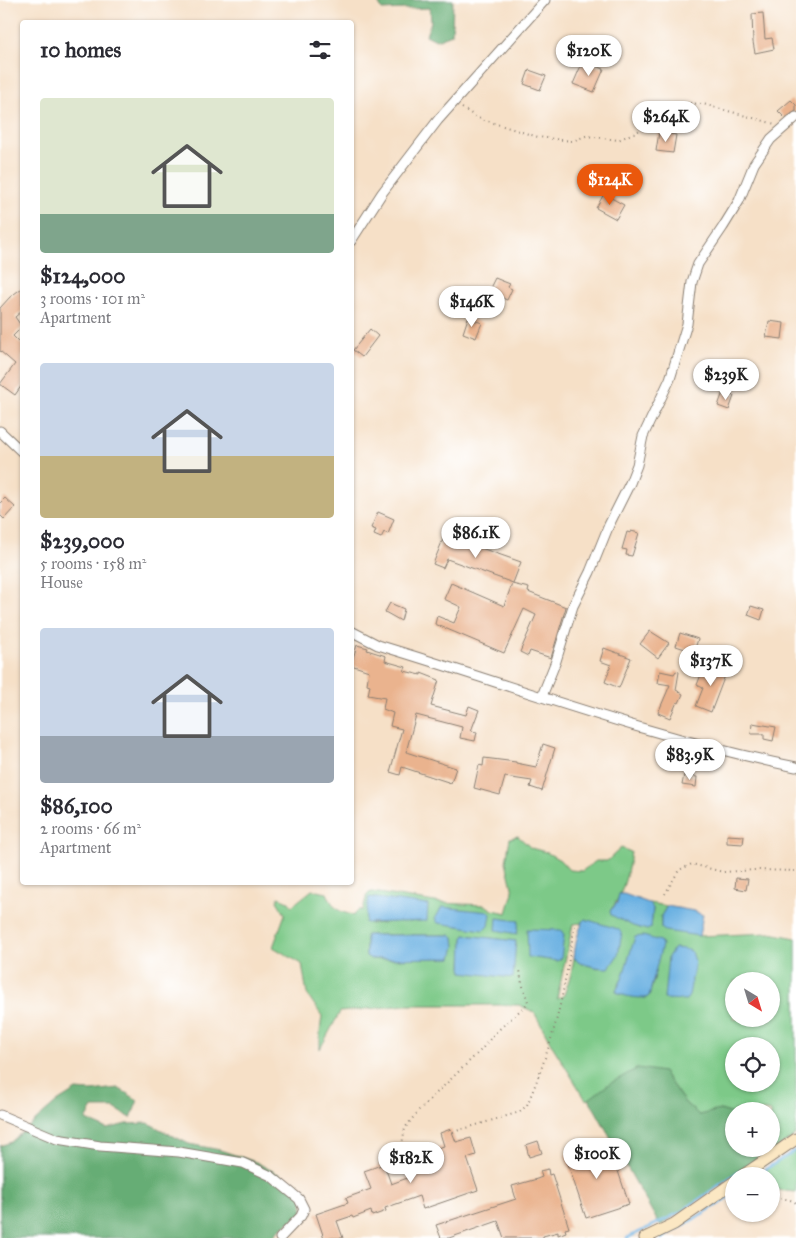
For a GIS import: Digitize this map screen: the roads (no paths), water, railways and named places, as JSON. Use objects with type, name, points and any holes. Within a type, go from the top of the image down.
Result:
[{"type":"main road","points":[[755,1167],[796,1139]]},
{"type":"main road","points":[[645,1238],[674,1224],[725,1188]]},
{"type":"street","points":[[354,236],[382,193],[438,120],[545,0]]},
{"type":"street","points":[[542,696],[556,661],[573,606],[630,483],[637,465],[643,436],[670,379],[687,324],[692,282],[698,264],[738,201],[754,164],[771,139],[796,117]]},
{"type":"street","points":[[0,431],[20,450]]},
{"type":"street","points":[[0,443],[12,444]]},
{"type":"street","points":[[354,633],[378,645],[616,721],[701,746],[796,767]]},
{"type":"street","points":[[0,1115],[57,1139],[100,1146],[179,1152],[243,1163],[270,1176],[298,1199],[304,1209],[301,1216],[280,1238]]},
{"type":"water","points":[[619,894],[649,903],[653,908],[651,928],[647,930],[633,926],[611,915],[610,911],[617,903]]},
{"type":"water","points":[[369,897],[428,905],[427,921],[365,923]]},
{"type":"water","points":[[667,906],[694,911],[703,915],[699,936],[665,931],[661,928],[661,916]]},
{"type":"water","points":[[442,907],[489,912],[491,914],[489,926],[483,930],[438,923],[435,919]]},
{"type":"water","points":[[497,918],[519,921],[517,934],[496,930]]},
{"type":"water","points":[[585,919],[618,929],[622,933],[618,955],[609,968],[591,966],[574,958],[577,937]]},
{"type":"water","points":[[527,929],[561,930],[564,935],[561,959],[557,961],[528,957]]},
{"type":"water","points":[[366,935],[450,935],[454,938],[455,946],[452,958],[371,959],[366,956]]},
{"type":"water","points":[[465,935],[516,941],[513,978],[462,972],[463,938]]},
{"type":"water","points":[[643,936],[660,941],[662,945],[649,996],[638,998],[622,995],[616,991],[622,979],[635,937]]},
{"type":"water","points":[[674,948],[692,952],[695,961],[689,996],[686,1000],[664,999],[668,957]]},
{"type":"waterway","points":[[769,1167],[796,1150]]},
{"type":"waterway","points":[[627,1238],[681,1212],[725,1181]]},
{"type":"waterway","points":[[662,1238],[725,1199]]}]
